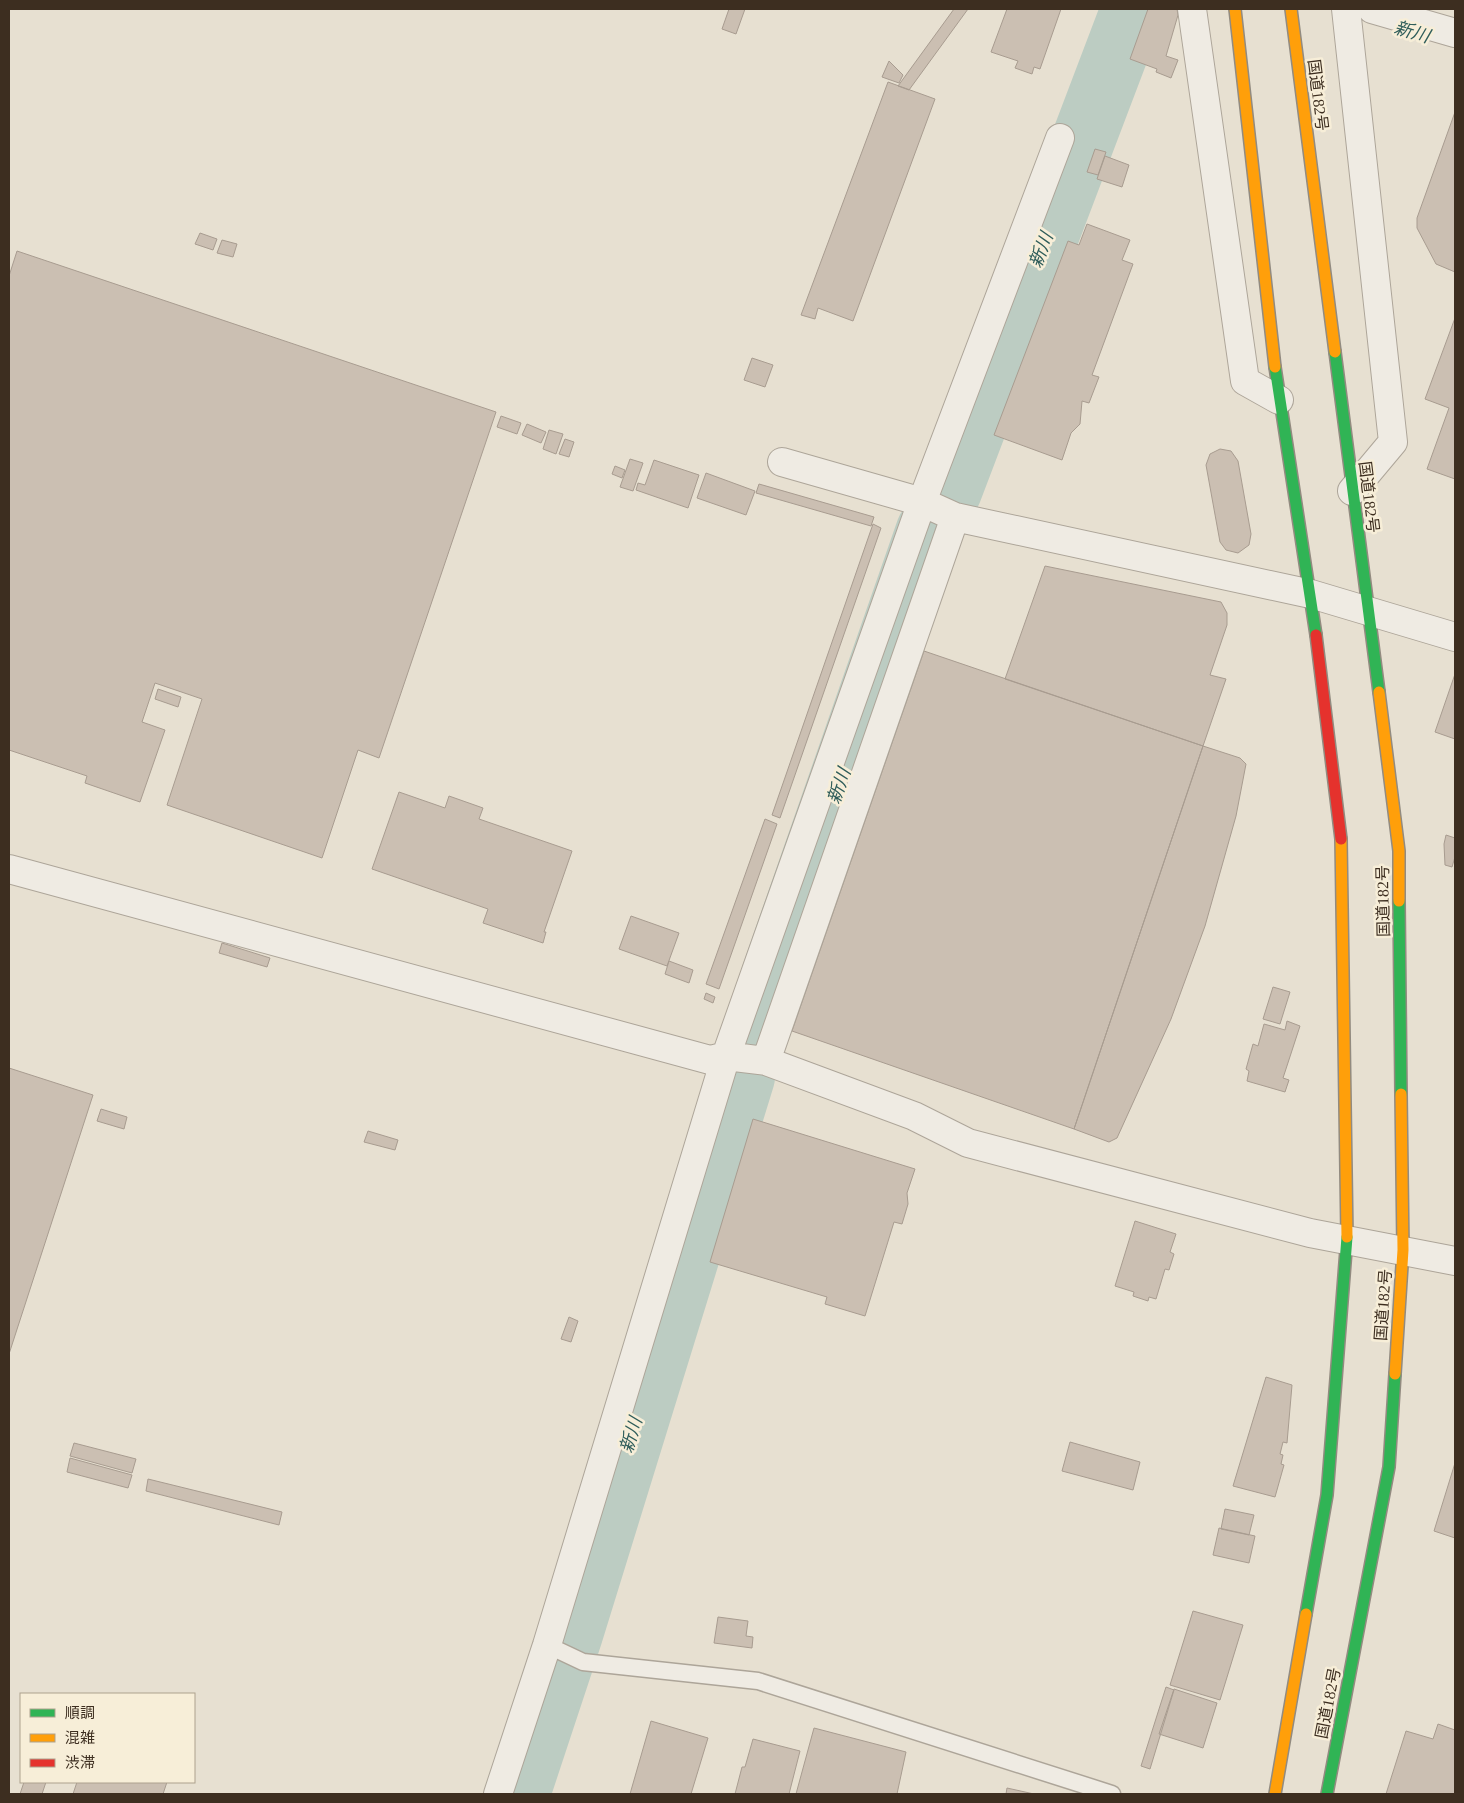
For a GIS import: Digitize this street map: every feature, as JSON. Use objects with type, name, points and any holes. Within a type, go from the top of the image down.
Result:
[{"type":"highway","points":[[1235,9],[1279,400],[1311,594],[1344,855],[1347,1240],[1327,1495],[1275,1794]]},
{"type":"highway","name":"国道182号","points":[[1290,9],[1399,851],[1403,1250],[1389,1466],[1327,1794]]},
{"type":"street","points":[[1192,9],[1245,380],[1279,400]]},
{"type":"street","points":[[1346,9],[1393,442],[1352,491]]},
{"type":"street","points":[[1372,9],[1455,34]]},
{"type":"street","points":[[498,1794],[547,1645],[726,1056],[922,502],[1060,138]]},
{"type":"street","points":[[782,462],[922,502],[955,517],[1311,594],[1455,637]]},
{"type":"street","points":[[766,1061],[955,517]]},
{"type":"street","points":[[9,868],[710,1060],[726,1056],[766,1061],[914,1116],[968,1143],[1310,1233],[1455,1261]]},
{"type":"lane","points":[[547,1645],[583,1662],[758,1681],[1112,1794]]},
{"type":"building","points":[[729,9],[745,9],[736,34],[722,29]]},
{"type":"building","points":[[954,9],[968,9],[909,90],[898,86]]},
{"type":"building","points":[[1007,9],[1061,9],[1040,69],[1034,67],[1032,74],[1015,68],[1018,61],[991,52]]},
{"type":"building","points":[[1148,9],[1177,9],[1178,15],[1166,56],[1178,60],[1171,78],[1156,72],[1157,69],[1130,59]]},
{"type":"building","points":[[889,61],[903,75],[899,83],[882,77]]},
{"type":"building","points":[[888,82],[935,99],[853,321],[818,308],[815,319],[801,315]]},
{"type":"building","points":[[1455,112],[1455,272],[1436,264],[1417,228],[1417,218]]},
{"type":"building","points":[[1095,149],[1106,152],[1098,175],[1087,172]]},
{"type":"building","points":[[1105,156],[1129,165],[1122,187],[1097,179]]},
{"type":"building","points":[[1087,224],[1130,240],[1122,260],[1133,264],[1092,375],[1099,377],[1089,403],[1082,401],[1080,424],[1071,433],[1062,460],[994,435],[1068,241],[1079,245]]},
{"type":"building","points":[[200,233],[217,239],[213,250],[195,244]]},
{"type":"building","points":[[222,240],[237,244],[233,257],[217,253]]},
{"type":"building","points":[[17,251],[496,412],[379,758],[358,750],[322,858],[167,805],[202,699],[155,683],[142,722],[165,730],[140,802],[85,783],[87,776],[9,750],[9,276]]},
{"type":"building","points":[[1455,318],[1455,479],[1427,469],[1449,408],[1425,399]]},
{"type":"building","points":[[752,358],[773,365],[765,387],[744,380]]},
{"type":"building","points":[[501,416],[521,423],[517,434],[497,427]]},
{"type":"building","points":[[527,424],[546,432],[541,443],[522,435]]},
{"type":"building","points":[[549,430],[563,434],[556,454],[543,449]]},
{"type":"building","points":[[565,439],[574,442],[569,457],[559,454]]},
{"type":"building","points":[[1220,449],[1231,451],[1238,461],[1251,534],[1249,545],[1238,553],[1226,550],[1220,542],[1206,465],[1210,454]]},
{"type":"building","points":[[630,459],[643,463],[633,491],[620,487]]},
{"type":"building","points":[[654,460],[699,475],[688,508],[636,490],[638,483],[645,485]]},
{"type":"building","points":[[615,466],[625,470],[622,478],[612,474]]},
{"type":"building","points":[[706,473],[755,491],[746,515],[697,498]]},
{"type":"building","points":[[759,484],[874,517],[871,526],[756,493]]},
{"type":"building","points":[[873,524],[881,528],[780,818],[772,815]]},
{"type":"building","points":[[1045,566],[1221,602],[1227,613],[1227,625],[1210,675],[1226,679],[1203,746],[1005,679]]},
{"type":"building","points":[[924,651],[1203,746],[1074,1129],[792,1031]]},
{"type":"building","points":[[1455,674],[1455,739],[1435,732]]},
{"type":"building","points":[[158,689],[181,697],[178,707],[155,699]]},
{"type":"building","points":[[1203,746],[1240,758],[1246,764],[1236,816],[1205,926],[1171,1019],[1117,1138],[1109,1142],[1074,1129]]},
{"type":"building","points":[[399,792],[445,808],[449,796],[483,808],[479,819],[572,851],[544,932],[546,932],[543,943],[483,923],[488,909],[372,869]]},
{"type":"building","points":[[765,819],[777,824],[719,989],[706,984]]},
{"type":"building","points":[[1446,835],[1455,838],[1455,857],[1452,867],[1445,865],[1444,844]]},
{"type":"building","points":[[631,916],[679,933],[667,966],[619,949]]},
{"type":"building","points":[[222,943],[270,958],[267,967],[219,953]]},
{"type":"building","points":[[669,961],[693,970],[689,983],[665,974]]},
{"type":"building","points":[[1273,987],[1290,992],[1280,1024],[1263,1019]]},
{"type":"building","points":[[706,993],[715,997],[713,1003],[704,999]]},
{"type":"building","points":[[1287,1021],[1300,1026],[1283,1078],[1289,1080],[1285,1092],[1247,1081],[1249,1071],[1246,1069],[1253,1044],[1258,1046],[1264,1024],[1285,1030]]},
{"type":"building","points":[[9,1068],[93,1095],[9,1354]]},
{"type":"building","points":[[101,1109],[127,1117],[124,1129],[97,1121]]},
{"type":"building","points":[[753,1119],[915,1169],[907,1193],[908,1204],[902,1224],[894,1222],[865,1316],[825,1304],[827,1297],[710,1262]]},
{"type":"building","points":[[368,1131],[398,1140],[395,1150],[364,1142]]},
{"type":"building","points":[[1135,1221],[1176,1234],[1170,1252],[1174,1254],[1169,1270],[1165,1269],[1156,1299],[1149,1297],[1148,1301],[1133,1296],[1134,1292],[1115,1286]]},
{"type":"building","points":[[569,1317],[578,1321],[571,1342],[561,1339]]},
{"type":"building","points":[[1266,1377],[1292,1385],[1287,1443],[1283,1442],[1280,1454],[1283,1455],[1281,1464],[1284,1465],[1275,1497],[1233,1486]]},
{"type":"building","points":[[1070,1442],[1140,1462],[1133,1490],[1062,1471]]},
{"type":"building","points":[[74,1443],[136,1459],[132,1473],[70,1456]]},
{"type":"building","points":[[70,1458],[132,1475],[128,1488],[67,1472]]},
{"type":"building","points":[[1455,1463],[1455,1538],[1434,1531]]},
{"type":"building","points":[[148,1479],[282,1512],[279,1525],[146,1491]]},
{"type":"building","points":[[1225,1509],[1254,1515],[1249,1535],[1221,1529]]},
{"type":"building","points":[[1219,1528],[1255,1536],[1249,1563],[1213,1555]]},
{"type":"building","points":[[1193,1611],[1243,1625],[1220,1700],[1170,1685]]},
{"type":"building","points":[[718,1617],[748,1621],[746,1636],[753,1637],[752,1648],[714,1643]]},
{"type":"building","points":[[1166,1687],[1174,1690],[1150,1769],[1141,1766]]},
{"type":"building","points":[[1174,1689],[1217,1703],[1203,1748],[1159,1734]]},
{"type":"building","points":[[651,1721],[708,1738],[691,1794],[630,1794]]},
{"type":"building","points":[[1438,1724],[1455,1730],[1455,1794],[1386,1794],[1406,1731],[1433,1739]]},
{"type":"building","points":[[814,1728],[906,1752],[897,1794],[796,1794]]},
{"type":"building","points":[[753,1739],[800,1751],[789,1794],[735,1794],[742,1767],[745,1767]]},
{"type":"building","points":[[24,1783],[46,1783],[42,1794],[20,1794]]},
{"type":"building","points":[[77,1783],[167,1783],[163,1794],[73,1794]]},
{"type":"building","points":[[1007,1788],[1034,1794],[1006,1794]]},
{"type":"waterway","name":"新川","points":[[950,491],[1133,9]]},
{"type":"waterway","name":"新川","points":[[753,1043],[773,975],[928,530]]},
{"type":"waterway","name":"新川","points":[[518,1794],[571,1634],[743,1077]]},
{"type":"traffic: fast","points":[[1335,352],[1379,692]]},
{"type":"traffic: fast","points":[[1275,367],[1316,635]]},
{"type":"traffic: fast","points":[[1399,901],[1401,1094]]},
{"type":"traffic: fast","points":[[1306,1614],[1327,1495],[1347,1237]]},
{"type":"traffic: fast","points":[[1327,1794],[1389,1467],[1395,1374]]},
{"type":"traffic: slow","points":[[1235,9],[1275,367]]},
{"type":"traffic: slow","points":[[1291,9],[1335,352]]},
{"type":"traffic: slow","points":[[1379,692],[1399,851],[1399,901]]},
{"type":"traffic: slow","points":[[1341,839],[1347,1237]]},
{"type":"traffic: slow","points":[[1395,1374],[1403,1250],[1401,1094]]},
{"type":"traffic: slow","points":[[1275,1794],[1306,1614]]},
{"type":"traffic: jam","points":[[1316,635],[1341,839]]}]
